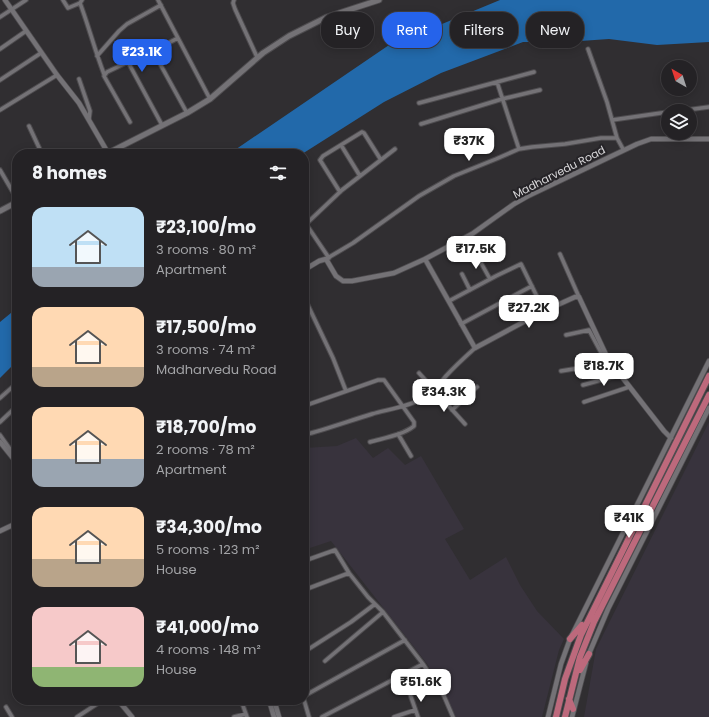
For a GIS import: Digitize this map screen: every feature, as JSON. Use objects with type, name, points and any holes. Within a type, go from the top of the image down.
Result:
[{"type":"highway","points":[[556,717],[562,689],[581,635],[709,376]]},
{"type":"highway","points":[[565,717],[577,667],[587,638],[603,603],[709,395]]},
{"type":"highway","points":[[570,639],[579,630],[598,593],[604,586]]},
{"type":"highway","points":[[572,686],[589,654]]},
{"type":"highway","points":[[569,699],[574,709]]},
{"type":"main road","points":[[115,149],[187,113],[210,99],[257,57],[289,36],[327,17],[379,0]]},
{"type":"main road","points":[[0,211],[12,203]]},
{"type":"street","points":[[5,0],[56,75],[79,103],[105,149]]},
{"type":"street","points":[[0,17],[26,0]]},
{"type":"street","points":[[63,0],[68,8],[81,2],[104,77],[130,122]]},
{"type":"street","points":[[158,0],[210,99]]},
{"type":"street","points":[[234,0],[233,3],[235,9],[257,57]]},
{"type":"street","points":[[97,56],[127,24],[161,5]]},
{"type":"street","points":[[0,49],[26,31]]},
{"type":"street","points":[[104,74],[178,38]]},
{"type":"street","points":[[588,49],[607,102],[617,138],[623,149]]},
{"type":"street","points":[[153,51],[187,113]]},
{"type":"street","points":[[0,80],[41,53]]},
{"type":"street","points":[[128,62],[162,125]]},
{"type":"street","points":[[419,103],[534,72]]},
{"type":"street","points":[[0,110],[56,75]]},
{"type":"street","points":[[79,79],[90,111],[89,119]]},
{"type":"street","points":[[498,82],[502,99],[519,149]]},
{"type":"street","points":[[422,124],[502,99],[540,90]]},
{"type":"street","points":[[697,109],[709,107]]},
{"type":"street","points":[[612,120],[661,113]]},
{"type":"street","points":[[29,126],[40,149]]},
{"type":"street","points":[[340,192],[320,159],[341,144],[362,132],[381,160]]},
{"type":"street","points":[[309,267],[319,260],[328,258],[419,196],[454,176],[519,149],[601,138],[617,138]]},
{"type":"street","name":"Madharvedu Road","points":[[328,258],[338,277],[342,281],[394,272],[425,259],[472,234],[528,196],[623,149],[651,139],[709,139]]},
{"type":"street","points":[[341,144],[360,176]]},
{"type":"street","points":[[309,219],[395,149]]},
{"type":"street","points":[[0,171],[12,191]]},
{"type":"street","points":[[309,228],[328,258]]},
{"type":"street","points":[[476,254],[490,279]]},
{"type":"street","points":[[560,254],[580,297],[606,360],[671,438]]},
{"type":"street","points":[[425,259],[475,348]]},
{"type":"street","points":[[449,301],[514,266],[521,264],[544,311]]},
{"type":"street","points":[[462,274],[470,290]]},
{"type":"street","points":[[461,324],[532,286]]},
{"type":"street","points":[[309,434],[403,406],[424,398],[434,391],[445,377],[475,348],[544,311],[575,297],[580,297]]},
{"type":"street","points":[[309,308],[333,358],[346,391]]},
{"type":"street","points":[[566,335],[592,329]]},
{"type":"street","points":[[561,371],[586,367],[606,360]]},
{"type":"street","points":[[548,717],[561,664],[570,639],[709,361]]},
{"type":"street","points":[[419,373],[465,424]]},
{"type":"street","points":[[583,385],[619,375]]},
{"type":"street","points":[[309,404],[378,380],[384,380],[414,422],[414,426],[398,434],[370,442]]},
{"type":"street","points":[[0,398],[12,387]]},
{"type":"street","points":[[452,410],[477,387]]},
{"type":"street","points":[[584,402],[629,387]]},
{"type":"street","points":[[572,717],[589,654],[603,619],[709,408]]},
{"type":"street","points":[[0,422],[12,411]]},
{"type":"street","points":[[398,434],[411,456]]},
{"type":"street","points":[[0,435],[12,452]]},
{"type":"street","points":[[0,442],[12,455]]},
{"type":"street","points":[[0,531],[12,525]]},
{"type":"street","points":[[309,559],[336,550],[349,573],[383,612],[423,664],[444,696],[454,717]]},
{"type":"street","points":[[309,588],[349,573]]},
{"type":"street","points":[[309,649],[351,622],[375,604]]},
{"type":"street","points":[[325,661],[383,612]]},
{"type":"street","points":[[309,693],[405,640]]},
{"type":"street","points":[[322,717],[423,664]]},
{"type":"street","points":[[410,694],[418,717]]},
{"type":"street","points":[[77,717],[95,705]]},
{"type":"street","points":[[122,705],[132,717]]},
{"type":"street","points":[[234,717],[246,715],[243,705]]},
{"type":"street","points":[[270,705],[274,717]]},
{"type":"street","points":[[275,705],[279,717]]},
{"type":"street","points":[[305,705],[309,717]]},
{"type":"street","points":[[6,707],[12,717]]},
{"type":"street","points":[[394,717],[415,710]]},
{"type":"shaded area","points":[[709,422],[709,717],[584,717],[596,649]]},
{"type":"shaded area","points":[[356,438],[373,458],[388,448],[405,465],[421,456],[464,529],[445,539],[470,580],[506,557],[520,585],[537,611],[564,639],[559,650],[542,717],[456,717],[428,665],[331,541],[309,548],[309,448],[337,446]]},
{"type":"water","points":[[500,0],[709,0],[709,42],[657,45],[609,39],[584,41],[584,12],[526,12],[526,42],[518,44],[518,12],[471,12]]},
{"type":"water","points":[[450,21],[450,48],[507,48],[441,73],[384,102],[309,150],[236,149],[385,48],[442,48],[442,24]]},
{"type":"water","points":[[12,312],[12,366],[0,378],[0,322]]}]
